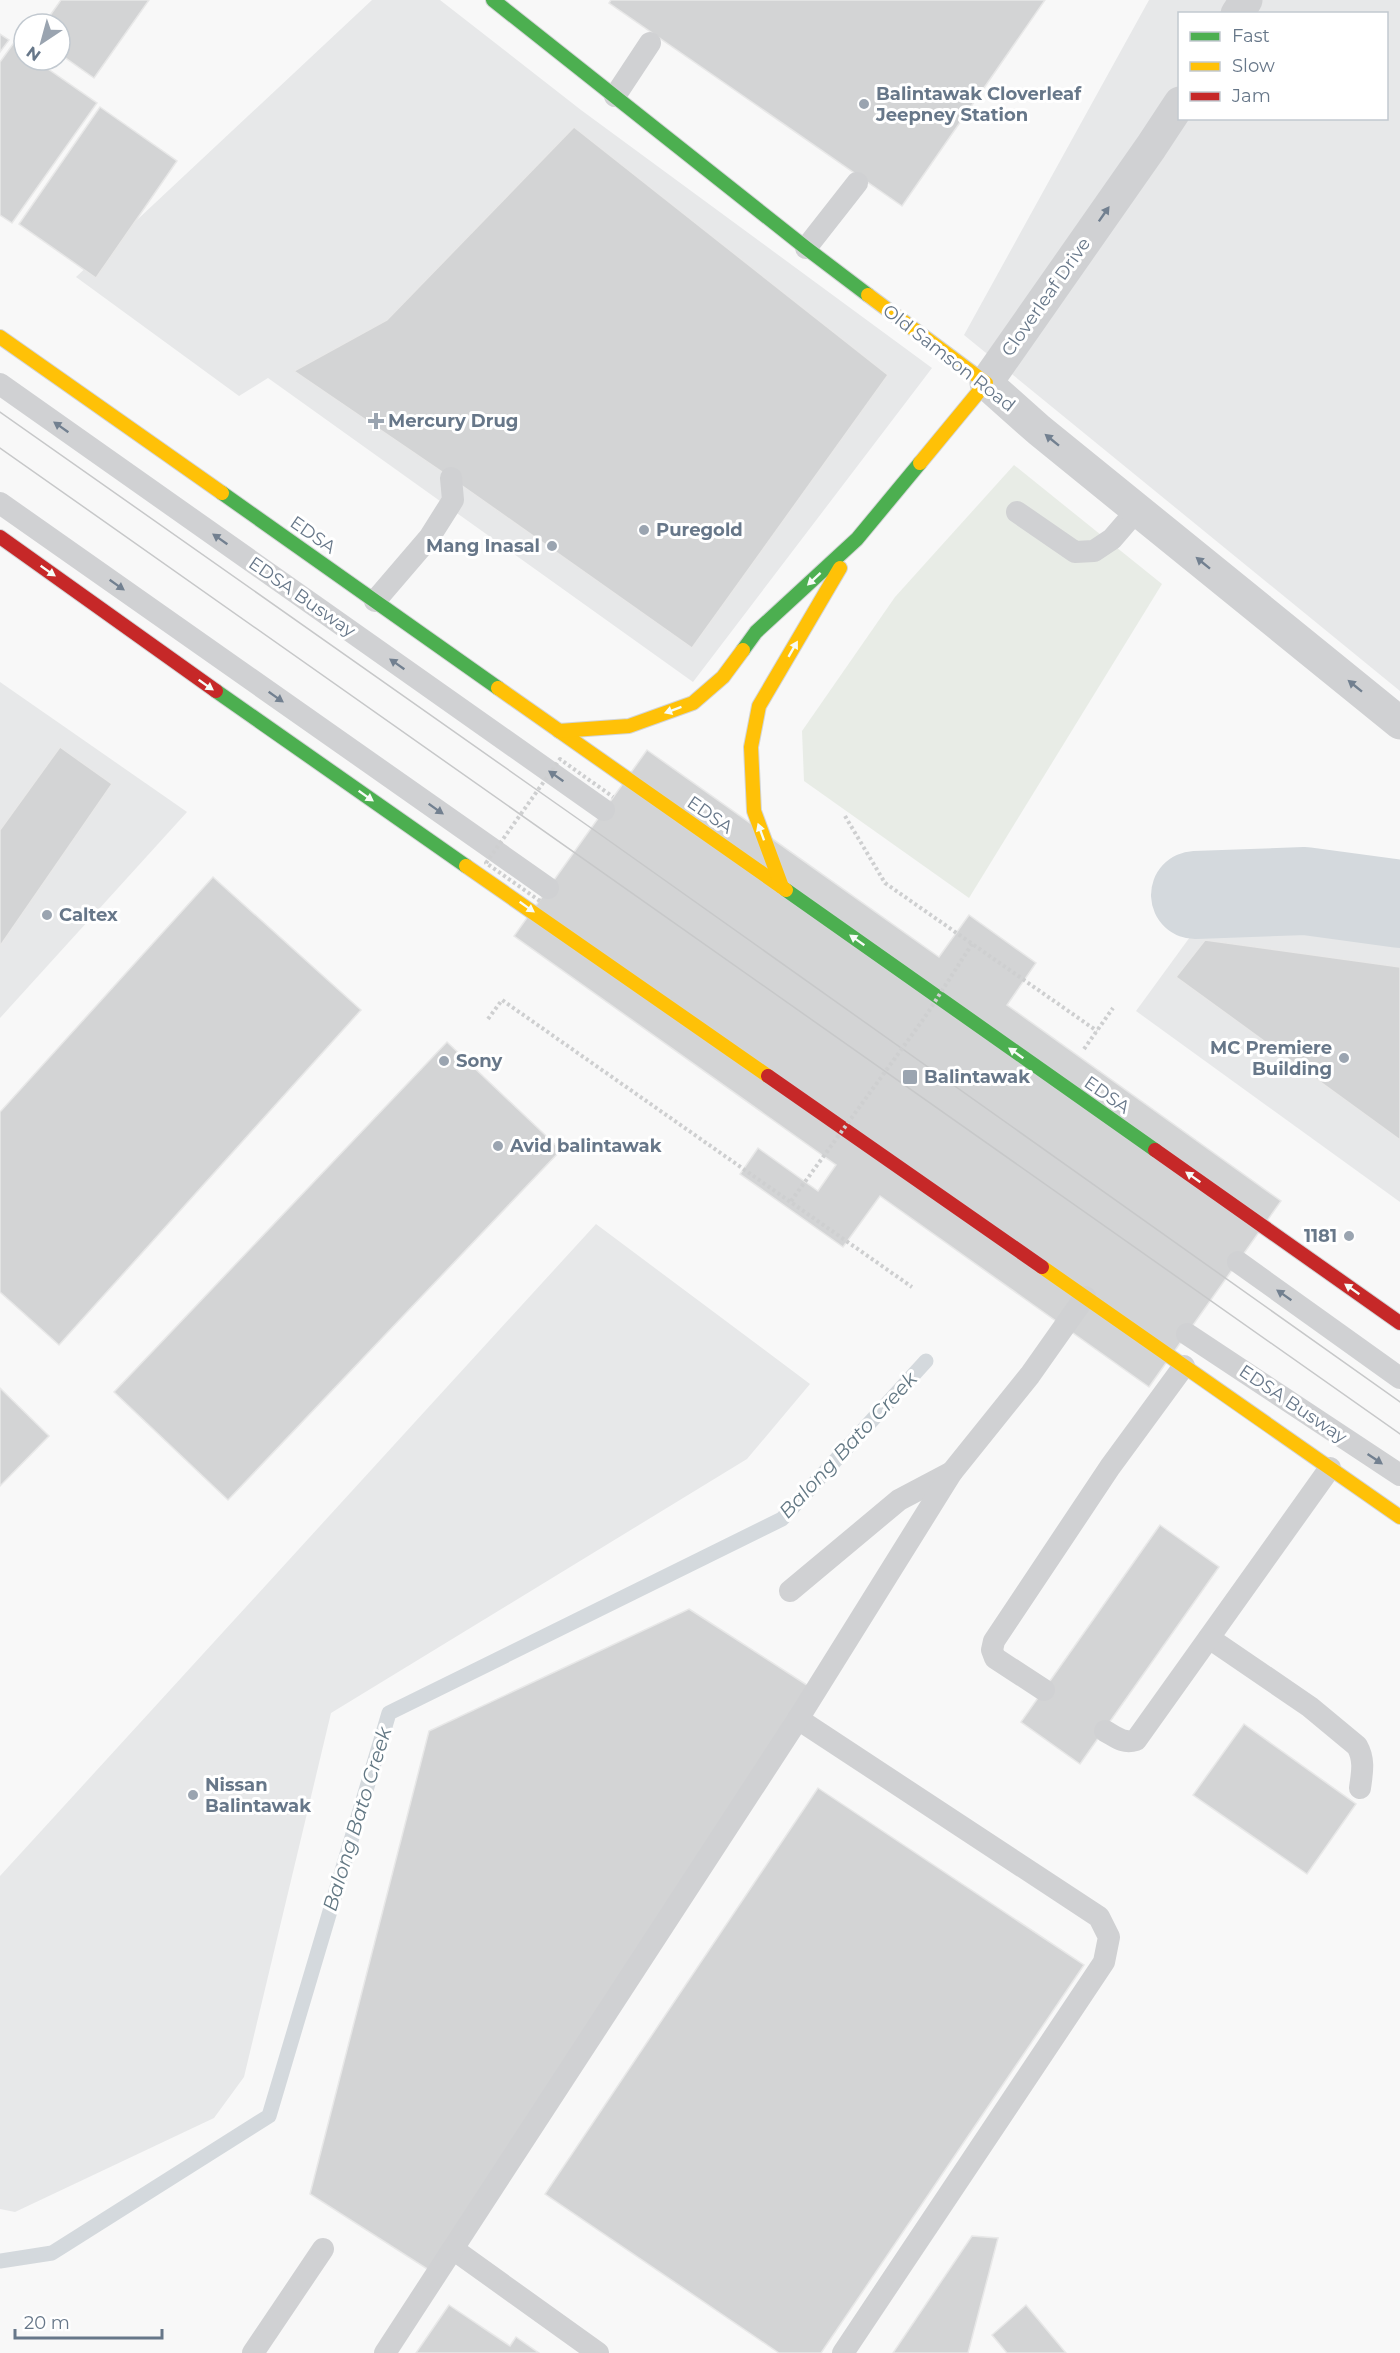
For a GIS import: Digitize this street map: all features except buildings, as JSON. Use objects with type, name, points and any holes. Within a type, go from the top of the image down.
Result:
[{"type":"main road","name":"Old Samson Road","points":[[493,0],[806,248],[986,383]]},
{"type":"main road","name":"EDSA","points":[[0,337],[1400,1323]]},
{"type":"main road","name":"Cloverleaf Drive","points":[[560,731],[629,726],[693,703],[723,677],[756,632],[857,539],[986,383]]},
{"type":"main road","points":[[0,537],[198,679],[1400,1517]]},
{"type":"main road","name":"Cloverleaf Drive","points":[[782,887],[753,811],[751,747],[759,706],[857,539]]},
{"type":"street","name":"Cloverleaf Drive","points":[[986,383],[1151,147],[1178,105]]},
{"type":"street","name":"Old Samson Road","points":[[986,383],[1137,510],[1400,723]]},
{"type":"lane","points":[[615,96],[650,43]]},
{"type":"lane","points":[[806,248],[857,183]]},
{"type":"lane","name":"EDSA Busway","points":[[0,384],[609,804]]},
{"type":"lane","points":[[375,601],[429,538],[453,500],[451,478]]},
{"type":"lane","points":[[0,503],[544,894]]},
{"type":"lane","points":[[1017,512],[1075,552],[1094,551],[1112,539],[1137,510]]},
{"type":"lane","points":[[1238,1262],[1400,1378]]},
{"type":"lane","points":[[385,2353],[798,1719],[952,1472],[1030,1375],[1085,1297]]},
{"type":"lane","name":"EDSA Busway","points":[[1187,1334],[1400,1475]]},
{"type":"lane","points":[[1044,1690],[995,1658],[992,1650],[994,1641],[1110,1467],[1184,1366]]},
{"type":"lane","points":[[1105,1731],[1121,1741],[1136,1740],[1330,1468]]},
{"type":"lane","points":[[790,1591],[899,1500],[952,1472]]},
{"type":"lane","points":[[1209,1638],[1310,1707],[1357,1746],[1363,1763],[1359,1788]]},
{"type":"lane","points":[[798,1719],[1099,1917],[1109,1937],[1104,1962],[843,2353]]},
{"type":"lane","points":[[253,2353],[323,2249]]},
{"type":"lane","points":[[453,2249],[598,2353]]},
{"type":"path","points":[[544,894],[486,863],[560,759],[609,804]]},
{"type":"path","points":[[845,816],[885,883],[1097,1031]]},
{"type":"path","points":[[791,1200],[925,1017],[972,944]]},
{"type":"path","points":[[488,1019],[502,1000],[791,1200],[912,1287]]},
{"type":"path","points":[[1060,1084],[1113,1008]]},
{"type":"shaded area","name":"Puregold","points":[[372,0],[440,0],[581,110],[932,368],[693,682],[268,378],[239,396],[76,277]]},
{"type":"shaded area","points":[[1149,0],[1400,0],[1400,691],[964,335]]},
{"type":"shaded area","points":[[1014,465],[1162,584],[969,898],[804,781],[802,731],[895,597]]},
{"type":"shaded area","name":"Caltex","points":[[0,682],[187,812],[0,1018]]},
{"type":"shaded area","points":[[1214,904],[1400,933],[1400,1202],[1136,1011]]},
{"type":"shaded area","name":"Nissan Balintawak","points":[[596,1224],[810,1384],[747,1459],[331,1713],[244,2077],[214,2118],[15,2212],[0,2209],[0,1876]]},
{"type":"waterway","points":[[1195,895],[1305,891],[1400,904]]},
{"type":"waterway","name":"Balong Bato Creek","points":[[0,2261],[52,2253],[269,2116],[389,1713],[782,1519],[926,1361]]},
{"type":"tram line","points":[[0,412],[1400,1402]]},
{"type":"tram line","points":[[0,448],[1400,1434]]},
{"type":"traffic: fast","points":[[493,0],[868,295]]},
{"type":"traffic: fast","points":[[743,650],[756,632],[857,539],[920,463]]},
{"type":"traffic: fast","points":[[222,493],[498,688]]},
{"type":"traffic: fast","points":[[216,691],[466,866]]},
{"type":"traffic: fast","points":[[786,890],[1155,1150]]},
{"type":"traffic: slow","points":[[868,295],[986,383],[920,463]]},
{"type":"traffic: slow","points":[[0,337],[222,493]]},
{"type":"traffic: slow","points":[[782,887],[754,811],[751,747],[759,706],[840,568]]},
{"type":"traffic: slow","points":[[559,731],[629,726],[693,703],[723,677],[743,650]]},
{"type":"traffic: slow","points":[[498,688],[786,890]]},
{"type":"traffic: slow","points":[[466,866],[768,1076]]},
{"type":"traffic: slow","points":[[1042,1267],[1400,1517]]},
{"type":"traffic: jam","points":[[0,537],[216,691]]},
{"type":"traffic: jam","points":[[768,1076],[1042,1267]]},
{"type":"traffic: jam","points":[[1155,1150],[1400,1323]]},
{"type":"place","name":"Balintawak Cloverleaf Jeepney Station","points":[[864,104]]},
{"type":"place","name":"Mercury Drug","points":[[376,421]]},
{"type":"place","name":"Puregold","points":[[644,530]]},
{"type":"place","name":"Mang Inasal","points":[[552,546]]},
{"type":"place","name":"Caltex","points":[[47,915]]},
{"type":"place","name":"MC Premiere Building","points":[[1344,1058]]},
{"type":"place","name":"Sony","points":[[444,1061]]},
{"type":"place","name":"Balintawak","points":[[910,1077]]},
{"type":"place","name":"Avid balintawak","points":[[498,1146]]},
{"type":"place","name":"1181","points":[[1349,1236]]},
{"type":"place","name":"Nissan Balintawak","points":[[193,1795]]}]
